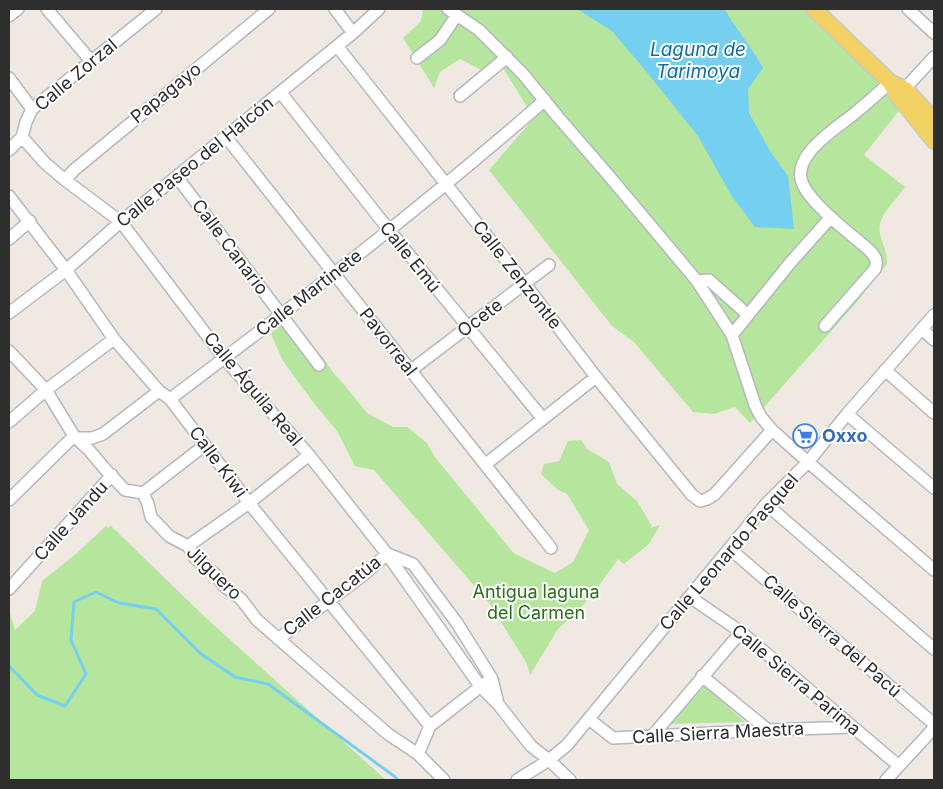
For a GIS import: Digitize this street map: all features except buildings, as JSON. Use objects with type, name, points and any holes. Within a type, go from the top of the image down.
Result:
[{"type":"main road","points":[[814,9],[901,93],[934,120]]},
{"type":"main road","points":[[901,93],[934,141]]},
{"type":"street","points":[[9,16],[18,9]]},
{"type":"street","points":[[47,9],[91,61]]},
{"type":"street","name":"Calle Zorzal","points":[[9,150],[22,137],[32,110],[156,9]]},
{"type":"street","name":"Papagayo","points":[[65,180],[74,170],[138,116],[269,9]]},
{"type":"street","points":[[334,9],[352,34]]},
{"type":"street","name":"Calle Paseo del Halcón","points":[[9,313],[66,270],[121,222],[352,34],[379,9]]},
{"type":"street","points":[[908,9],[934,33]]},
{"type":"street","points":[[417,58],[440,40],[453,12],[479,30],[523,74],[697,281],[732,335],[755,405],[761,417],[772,430],[930,566],[934,554]]},
{"type":"street","name":"Calle Zenzontle","points":[[337,46],[683,486],[700,501],[707,499],[714,494],[772,430]]},
{"type":"street","points":[[901,93],[934,57]]},
{"type":"street","points":[[460,96],[507,58]]},
{"type":"street","points":[[9,78],[32,110]]},
{"type":"street","points":[[825,326],[875,269],[877,263],[875,256],[808,192],[802,184],[800,171],[809,152],[824,136],[854,114],[890,82]]},
{"type":"street","name":"Calle Emú","points":[[281,93],[542,419]]},
{"type":"street","name":"Calle Martinete","points":[[170,399],[389,230],[545,100]]},
{"type":"street","name":"Calle Águila Real","points":[[22,137],[45,163],[121,222],[224,358],[309,455],[387,554],[480,686],[498,704],[531,746],[570,780]]},
{"type":"street","name":"Pavorreal","points":[[226,137],[551,548]]},
{"type":"street","name":"Calle Canario","points":[[177,177],[319,365]]},
{"type":"street","name":"Calle Kiwi","points":[[9,196],[66,270],[114,339],[159,391],[170,399],[250,503],[430,726]]},
{"type":"street","points":[[732,335],[747,314],[831,216]]},
{"type":"street","points":[[9,239],[30,221]]},
{"type":"street","name":"Ocete","points":[[410,371],[549,265]]},
{"type":"street","points":[[697,281],[709,280],[747,314]]},
{"type":"street","name":"Calle Leonardo Pasquel","points":[[516,780],[549,760],[567,745],[766,504],[808,462],[847,414],[934,315]]},
{"type":"street","points":[[922,330],[934,340]]},
{"type":"street","points":[[9,422],[46,390],[114,339]]},
{"type":"street","points":[[9,351],[46,390],[75,437],[126,490],[143,494],[205,445]]},
{"type":"street","points":[[885,370],[934,413]]},
{"type":"street","points":[[486,464],[596,377]]},
{"type":"street","points":[[9,500],[75,437],[92,438],[106,431],[159,391]]},
{"type":"street","points":[[847,414],[934,488]]},
{"type":"street","points":[[106,431],[99,440],[99,456],[109,472]]},
{"type":"street","points":[[188,546],[250,503],[309,455]]},
{"type":"street","name":"Calle Jandu","points":[[9,589],[109,472]]},
{"type":"street","name":"Jilguero","points":[[143,494],[151,517],[169,536],[188,546],[195,558],[215,574],[223,585],[241,599],[257,620],[388,734],[418,754],[444,780]]},
{"type":"street","points":[[766,504],[934,649]]},
{"type":"street","name":"Calle Sierra del Pacú","points":[[730,548],[934,724]]},
{"type":"street","name":"Calle Águila Real","points":[[387,554],[412,564],[457,623],[492,679],[498,704]]},
{"type":"street","name":"Calle Cacatúa","points":[[278,639],[362,576],[387,554]]},
{"type":"street","name":"Calle Sierra Parima","points":[[690,597],[741,632],[899,766]]},
{"type":"street","points":[[653,735],[741,632]]},
{"type":"street","points":[[702,676],[768,730]]},
{"type":"street","points":[[418,754],[430,726],[480,686],[492,679]]},
{"type":"street","name":"Calle Sierra Maestra","points":[[589,719],[612,738],[853,727]]},
{"type":"street","points":[[886,780],[934,728]]},
{"type":"green space","points":[[423,9],[808,9],[905,103],[864,155],[905,187],[881,221],[880,234],[886,252],[887,264],[856,303],[750,423],[735,407],[714,414],[693,412],[634,342],[612,326],[489,170],[534,118],[503,68],[486,72],[460,59],[440,72],[434,88],[403,38],[421,21]]},
{"type":"green space","name":"Antigua laguna del Carmen","points":[[280,321],[299,330],[367,413],[393,427],[407,427],[427,443],[434,456],[515,554],[555,573],[573,562],[589,530],[567,494],[558,490],[541,474],[544,464],[559,461],[568,441],[581,440],[587,449],[609,462],[617,484],[637,501],[652,526],[650,528],[660,525],[649,544],[624,564],[618,559],[577,612],[558,629],[530,675],[527,664],[490,604],[374,470],[355,466],[337,431],[283,361],[271,334]]},
{"type":"green space","points":[[106,526],[108,528],[111,526],[207,619],[386,780],[9,780],[9,610],[15,630],[35,611],[42,581],[77,553]]},
{"type":"green space","points":[[705,686],[745,722],[668,724]]},
{"type":"water","name":"Laguna de Tarimoya","points":[[577,9],[725,10],[763,68],[748,89],[749,113],[770,151],[788,176],[794,229],[755,227],[731,195],[698,136],[645,70],[612,31]]},
{"type":"waterway","points":[[9,666],[37,695],[65,706],[86,674],[71,640],[74,602],[96,592],[119,603],[156,609],[201,654],[235,677],[268,684],[398,780]]},
{"type":"place","name":"Oxxo","points":[[805,436]]}]
